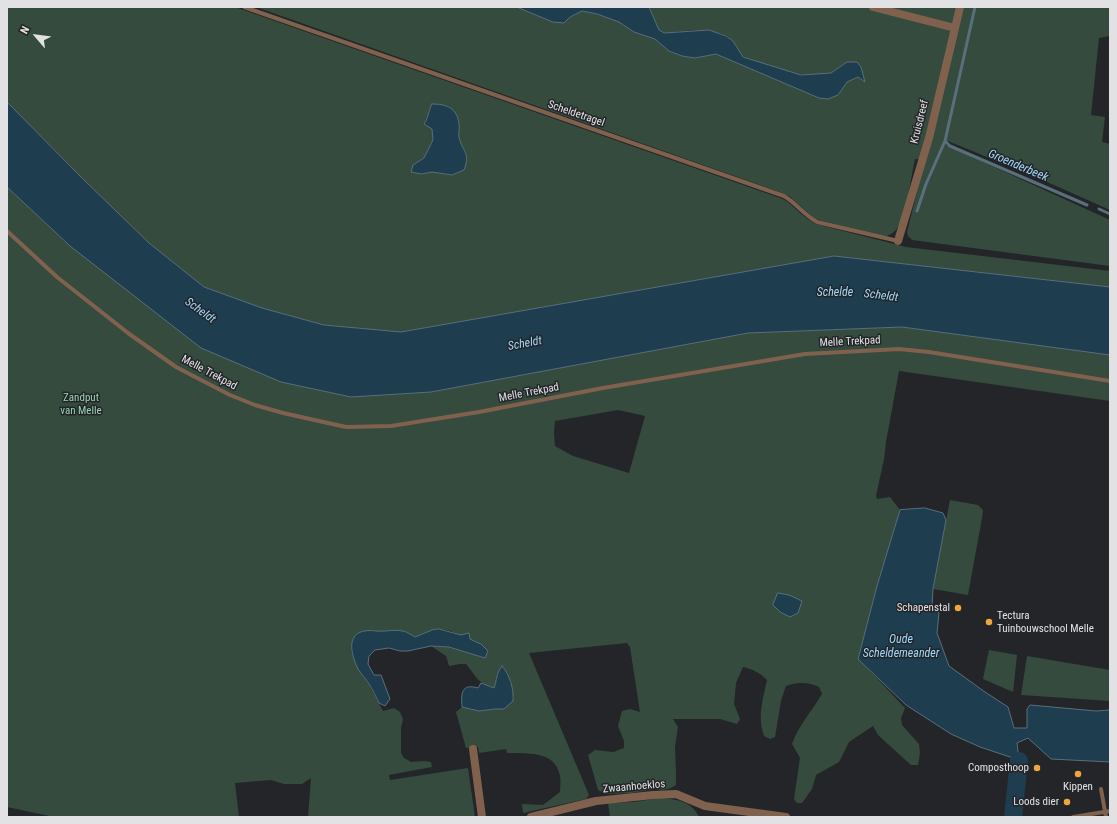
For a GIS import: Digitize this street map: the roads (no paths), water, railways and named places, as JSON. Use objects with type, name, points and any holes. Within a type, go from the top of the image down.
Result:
[{"type":"street","points":[[873,7],[955,28]]},
{"type":"street","name":"Kruisdreef","points":[[898,241],[928,138],[960,7]]},
{"type":"street","points":[[473,748],[482,817]]},
{"type":"street","name":"Zwaanhoeklos","points":[[531,817],[596,801],[676,794],[705,806],[786,817]]},
{"type":"lane","name":"Scheldetragel","points":[[244,7],[784,196],[793,202],[805,215],[817,222],[898,241]]},
{"type":"lane","name":"Melle Trekpad","points":[[7,231],[57,277],[128,334],[176,366],[230,394],[255,405],[283,413],[346,426],[391,426],[479,412],[603,388],[805,354],[899,349],[929,352],[1110,381]]},
{"type":"lane","points":[[1073,817],[1107,814],[1101,789]]},
{"type":"water","points":[[517,7],[649,7],[659,30],[664,33],[709,30],[726,36],[733,41],[743,57],[801,75],[831,73],[847,62],[857,62],[861,67],[865,82],[858,77],[847,82],[838,95],[828,99],[819,98],[716,54],[695,58],[682,56],[669,51],[655,39],[634,32],[619,22],[597,14],[582,11],[570,17],[564,23],[553,22]]},
{"type":"water","name":"Schelde","points":[[7,102],[149,243],[204,287],[262,308],[324,325],[401,332],[834,256],[1110,287],[1110,355],[902,327],[748,333],[431,392],[351,397],[281,382],[201,348],[70,246],[7,187]]},
{"type":"water","points":[[432,104],[447,106],[454,111],[458,119],[460,142],[467,159],[464,170],[452,175],[432,172],[421,174],[411,172],[413,165],[424,158],[433,140],[432,129],[424,124]]},
{"type":"water","name":"Oude Scheldemeander","points":[[925,508],[943,513],[946,520],[933,589],[932,606],[939,613],[937,633],[949,666],[1008,707],[1014,728],[1027,728],[1027,709],[1030,705],[1096,711],[1110,710],[1110,762],[1051,759],[1028,738],[1017,743],[1019,760],[980,747],[951,734],[906,705],[858,659],[877,586],[900,510]]},
{"type":"water","points":[[778,593],[789,595],[802,601],[798,613],[790,617],[780,612],[773,605]]},
{"type":"water","points":[[439,629],[461,635],[469,633],[470,639],[481,644],[488,651],[485,658],[449,647],[431,646],[408,651],[400,651],[389,648],[375,650],[369,656],[368,664],[374,675],[381,675],[390,699],[385,706],[379,703],[370,686],[358,669],[355,661],[352,641],[355,636],[360,632],[396,630],[405,632],[415,637],[432,630]]},
{"type":"water","points":[[502,666],[511,682],[513,701],[504,709],[479,711],[462,707],[462,694],[465,688],[478,688],[481,683],[494,688]]},
{"type":"waterway","name":"Groenderbeek","points":[[975,7],[945,141],[950,146],[1087,205]]},
{"type":"waterway","name":"Groenderbeek","points":[[917,211],[926,184],[945,141]]},
{"type":"waterway","name":"Groenderbeek","points":[[1099,209],[1110,214]]},
{"type":"waterway","points":[[1013,817],[1019,761]]},
{"type":"place","name":"Schapenstal","points":[[958,608]]},
{"type":"place","name":"Tectura Tuinbouwschool Melle","points":[[989,622]]},
{"type":"place","name":"Composthoop","points":[[1037,768]]},
{"type":"place","name":"Kippen","points":[[1078,774]]},
{"type":"place","name":"Loods dier","points":[[1067,802]]},
{"type":"water label","name":"Scheldt","points":[[881,296]]},
{"type":"water label","name":"Scheldt","points":[[200,311]]},
{"type":"water label","name":"Scheldt","points":[[525,344]]},
{"type":"park label","name":"Zandput van Melle","points":[[81,404]]}]
